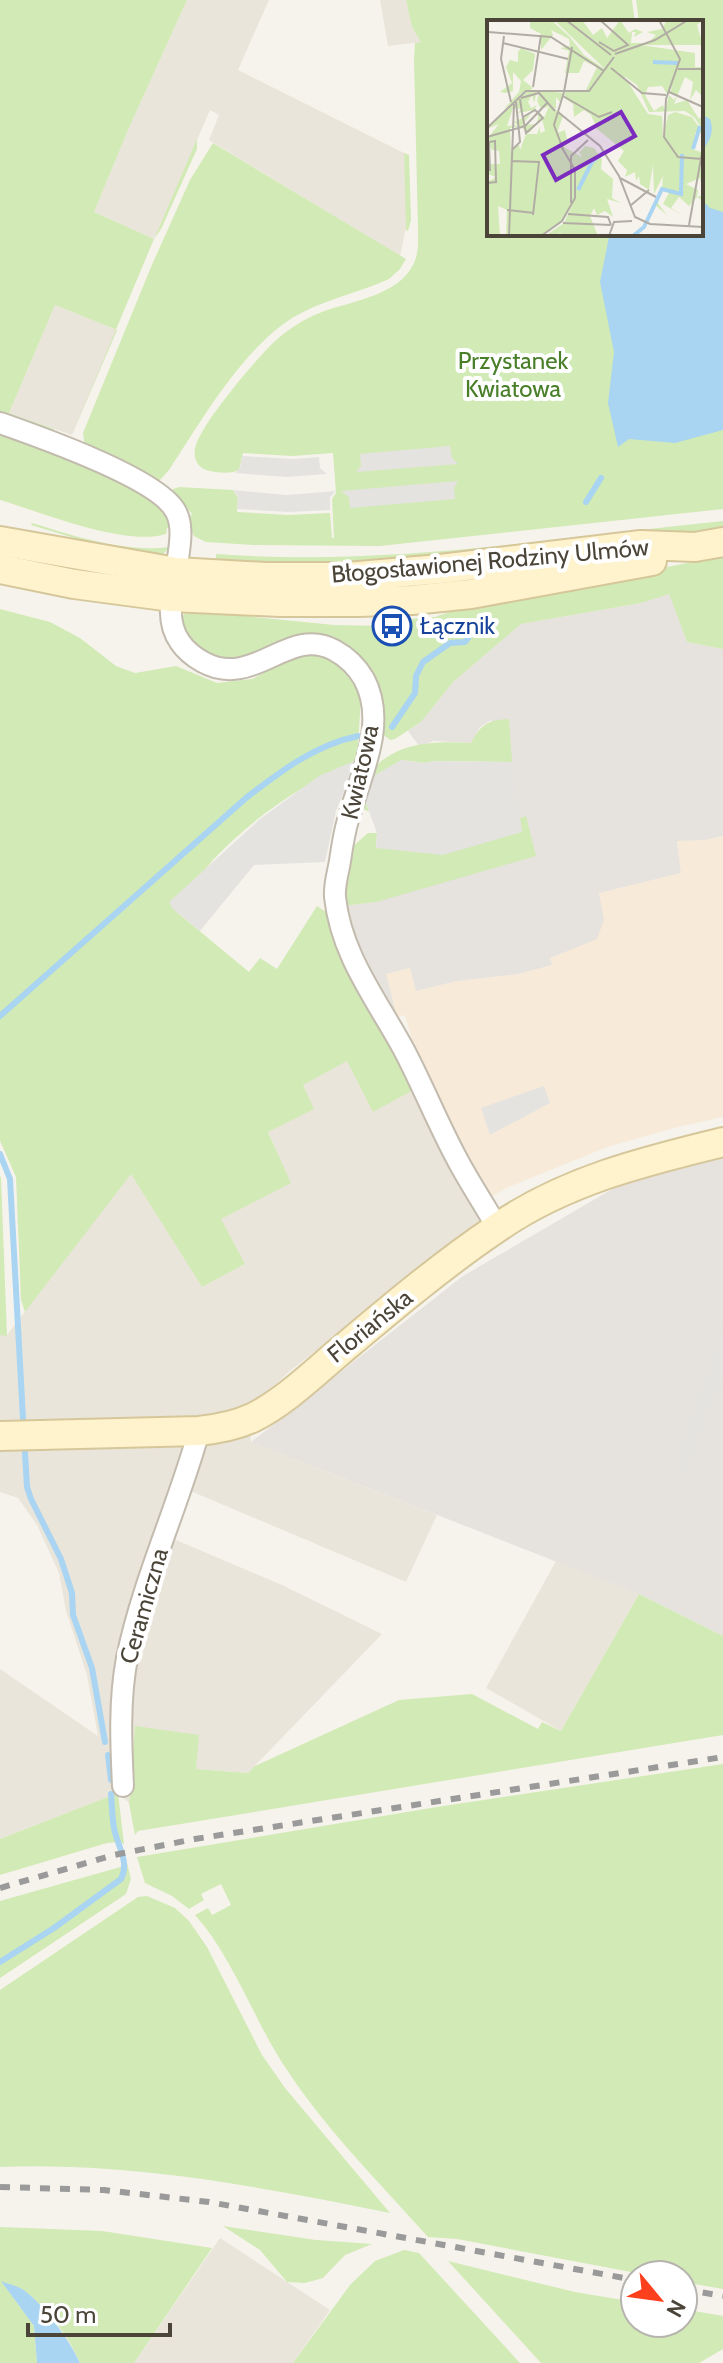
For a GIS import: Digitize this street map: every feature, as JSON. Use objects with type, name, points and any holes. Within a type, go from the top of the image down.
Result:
[{"type":"main road","name":"Błogosławionej Rodziny Ulmów","points":[[0,541],[174,585]]},
{"type":"main road","name":"Błogosławionej Rodziny Ulmów","points":[[0,569],[74,584],[174,585],[229,577],[347,577],[641,545],[695,547],[723,542]]},
{"type":"main road","name":"Floriańska","points":[[0,1436],[199,1431],[252,1418],[497,1227],[541,1201],[576,1185],[723,1142]]},
{"type":"street","name":"Kwiatowa","points":[[0,423],[85,455],[165,498],[174,508],[180,522],[171,618],[176,637],[191,655],[208,665],[228,670],[250,667],[292,647],[312,643],[329,647],[346,657],[364,678],[374,715],[370,753],[347,822],[334,892],[339,925],[358,971],[404,1051],[457,1159],[497,1227]]},
{"type":"street","name":"Ceramiczna","points":[[123,1786],[121,1746],[128,1657],[141,1605],[187,1476],[199,1431]]},
{"type":"shaded area","points":[[187,0],[269,0],[238,70],[404,153],[407,223],[400,256],[209,140],[219,115],[210,110],[154,239],[94,212]]},
{"type":"shaded area","points":[[380,0],[406,0],[412,27],[422,42],[388,46]]},
{"type":"shaded area","points":[[55,305],[117,330],[72,435],[9,413]]},
{"type":"shaded area","points":[[450,446],[452,458],[458,464],[356,472],[361,466],[360,454]]},
{"type":"shaded area","points":[[242,456],[319,457],[320,468],[327,474],[286,477],[235,473],[240,468]]},
{"type":"shaded area","points":[[458,481],[454,488],[455,499],[350,508],[349,497],[341,491]]},
{"type":"shaded area","points":[[233,490],[286,495],[336,491],[330,497],[330,510],[289,512],[237,509],[238,497]]},
{"type":"shaded area","points":[[669,593],[687,642],[723,649],[723,836],[677,841],[681,873],[599,893],[604,920],[597,939],[550,958],[552,965],[518,974],[457,981],[416,991],[410,968],[386,974],[397,1017],[393,1019],[355,948],[343,906],[376,902],[526,816],[520,818],[491,720],[480,727],[471,743],[434,741],[419,746],[408,731],[421,722],[453,682],[521,624],[641,603]]},
{"type":"shaded area","points":[[357,760],[336,811],[325,862],[254,865],[200,931],[173,909],[169,902],[260,819],[319,776]]},
{"type":"shaded area","points":[[401,760],[424,763],[512,762],[522,832],[443,855],[376,848],[377,833],[365,800],[370,778]]},
{"type":"shaded area","points":[[723,836],[723,1117],[610,1146],[491,1197],[484,1194],[419,1066],[405,1015],[397,1017],[385,974],[410,968],[417,991],[457,981],[518,974],[551,965],[550,958],[587,942],[604,920],[598,893],[681,873],[677,841]]},
{"type":"shaded area","points":[[347,1060],[415,1089],[480,1221],[290,1371],[248,1409],[251,1442],[437,1515],[406,1582],[188,1490],[169,1537],[282,1585],[382,1634],[248,1773],[196,1769],[135,1726],[129,1803],[118,1793],[0,1839],[0,1669],[98,1736],[87,1675],[66,1611],[59,1573],[37,1525],[18,1498],[0,1492],[0,1335],[7,1335],[131,1173],[202,1287],[245,1264],[220,1219],[290,1183],[268,1131],[313,1109],[303,1085]]},
{"type":"shaded area","points":[[544,1086],[550,1103],[490,1135],[481,1108]]},
{"type":"shaded area","points":[[723,1156],[723,1636],[639,1594],[251,1442],[463,1276],[621,1184]]},
{"type":"shaded area","points":[[723,1326],[723,1379],[685,1476],[672,1466]]},
{"type":"shaded area","points":[[556,1561],[639,1594],[561,1731],[486,1688]]},
{"type":"shaded area","points":[[220,2238],[330,2310],[293,2363],[134,2363]]},
{"type":"green space","points":[[0,0],[187,0],[94,212],[154,239],[116,330],[55,305],[9,413],[54,429],[51,437],[0,419]]},
{"type":"green space","name":"Przystanek Kwiatowa","points":[[406,0],[632,0],[635,20],[487,20],[487,236],[703,236],[703,20],[639,20],[636,0],[723,0],[723,509],[380,546],[253,545],[206,542],[194,536],[187,520],[192,514],[171,490],[179,487],[233,490],[238,498],[237,512],[288,515],[330,513],[334,538],[332,499],[336,493],[333,453],[292,456],[243,453],[239,470],[225,473],[199,466],[195,449],[198,439],[228,395],[282,335],[315,315],[385,291],[406,275],[413,265],[418,239],[414,60],[415,43],[421,42],[412,27]]},
{"type":"green space","points":[[197,139],[197,149],[154,239]]},
{"type":"green space","points":[[213,143],[406,259],[389,279],[328,301],[292,318],[273,332],[239,367],[169,470],[159,481],[152,482],[85,448],[83,433],[190,180]]},
{"type":"green space","points":[[404,153],[409,155],[411,220],[408,231],[406,230]]},
{"type":"green space","points":[[116,330],[117,330],[70,439]]},
{"type":"green space","points":[[0,429],[123,479],[166,509],[172,528],[167,528],[166,534],[129,536],[83,526],[0,500]]},
{"type":"green space","points":[[723,521],[723,531],[384,565],[216,563],[216,554],[343,557],[406,554]]},
{"type":"green space","points":[[32,523],[117,545],[170,547],[160,557],[134,556]]},
{"type":"green space","points":[[723,556],[723,649],[687,642],[669,594],[641,603],[521,624],[453,682],[421,722],[390,740],[381,733],[344,646],[258,660],[225,661],[197,648],[181,622],[184,614],[196,611],[334,625],[385,626],[385,630],[410,627],[411,619],[435,617],[463,607]]},
{"type":"green space","points":[[0,609],[50,622],[80,638],[116,666],[135,673],[176,666],[217,683],[252,679],[300,654],[319,653],[334,662],[352,681],[361,698],[357,760],[299,790],[262,816],[213,860],[173,909],[249,972],[260,958],[277,969],[317,906],[326,912],[352,970],[415,1089],[373,1112],[347,1061],[303,1085],[314,1109],[268,1132],[291,1183],[221,1219],[245,1264],[202,1287],[131,1174],[25,1312],[21,1300],[16,1177],[0,1141]]},
{"type":"green space","points":[[509,719],[512,762],[424,763],[401,760],[365,799],[369,812],[358,806],[370,774],[386,758],[421,744],[471,743],[486,724]]},
{"type":"green space","points":[[526,816],[536,856],[376,902],[343,906],[351,848],[368,833],[377,833],[376,847],[522,832],[520,818]]},
{"type":"green space","points":[[1,1178],[7,1336],[0,1335]]},
{"type":"green space","points":[[639,1594],[723,1636],[723,1735],[138,1831],[135,1835],[129,1803],[135,1726],[199,1735],[196,1769],[248,1773],[255,1766],[399,1700],[472,1694],[538,1729],[542,1722],[561,1731]]},
{"type":"green space","points":[[723,1764],[723,2289],[699,2285],[699,2259],[619,2259],[619,2270],[457,2239],[428,2237],[304,2095],[277,2054],[221,1951],[195,1915],[208,1908],[212,1915],[231,1905],[221,1884],[201,1894],[204,1900],[189,1909],[172,1896],[145,1883],[137,1857]]},
{"type":"green space","points":[[118,1793],[124,1844],[107,1843],[0,1875],[0,1839]]},
{"type":"green space","points":[[127,1863],[131,1879],[126,1894],[0,1978],[0,1901]]},
{"type":"green space","points":[[147,1896],[175,1908],[189,1921],[207,1947],[262,2055],[285,2088],[390,2213],[196,2178],[98,2168],[0,2167],[0,1990],[138,1897]]},
{"type":"green space","points":[[223,2226],[316,2240],[372,2244],[345,2255],[323,2278],[305,2283],[287,2282],[260,2250]]},
{"type":"green space","points":[[0,2227],[102,2231],[212,2248],[134,2363],[80,2363],[64,2334],[42,2306],[24,2290],[2,2282],[34,2326],[37,2363],[0,2363]]},
{"type":"green space","points":[[404,2250],[419,2253],[520,2363],[293,2363],[350,2285],[375,2261]]},
{"type":"green space","points":[[448,2261],[575,2292],[619,2299],[619,2339],[699,2339],[699,2312],[723,2316],[723,2349],[699,2363],[541,2363]]},
{"type":"water","points":[[703,115],[710,119],[712,129],[703,149]]},
{"type":"water","points":[[703,201],[710,208],[723,212],[723,430],[675,443],[629,439],[618,447],[608,403],[614,352],[600,282],[610,236],[703,236]]},
{"type":"water","points":[[1,2281],[23,2289],[40,2305],[64,2335],[80,2363],[37,2363],[34,2326]]},
{"type":"waterway","points":[[586,502],[601,478]]},
{"type":"waterway","points":[[392,727],[415,693],[416,676],[423,662],[450,643],[465,642],[480,622]]},
{"type":"waterway","points":[[0,1016],[246,798],[313,752],[358,736]]},
{"type":"waterway","points":[[0,1154],[10,1179],[23,1419]]},
{"type":"waterway","points":[[25,1453],[27,1487],[31,1499],[61,1559],[72,1593],[73,1615],[92,1668],[105,1742]]},
{"type":"waterway","points":[[108,1755],[111,1780]]},
{"type":"waterway","points":[[0,1962],[54,1928],[121,1879],[124,1860],[114,1828],[111,1794]]},
{"type":"railway","points":[[0,1888],[114,1855],[195,1839],[723,1757]]},
{"type":"railway","points":[[0,2187],[104,2190],[209,2202],[619,2277]]},
{"type":"railway","points":[[699,2292],[723,2296]]},
{"type":"place","name":"Łącznik","points":[[392,626]]}]
